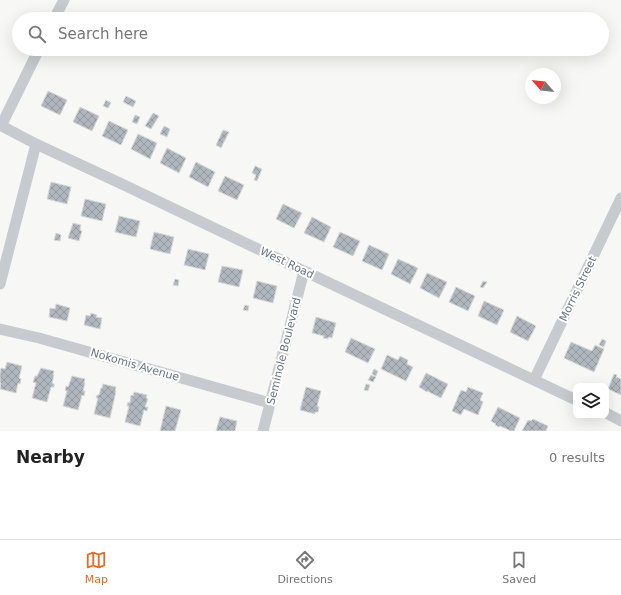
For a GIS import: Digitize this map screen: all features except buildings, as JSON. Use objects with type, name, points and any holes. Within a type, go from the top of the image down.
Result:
[{"type":"street","points":[[58,12],[64,0]]},
{"type":"street","points":[[0,125],[35,56]]},
{"type":"street","name":"West Road","points":[[0,125],[36,144],[127,186],[304,272],[573,399]]},
{"type":"street","points":[[0,284],[36,144]]},
{"type":"street","name":"Morris Street","points":[[534,380],[621,198]]},
{"type":"street","name":"Seminole Boulevard","points":[[263,431],[304,272]]},
{"type":"street","name":"Nokomis Avenue","points":[[0,329],[47,340],[270,403]]},
{"type":"street","points":[[609,415],[621,421]]}]
